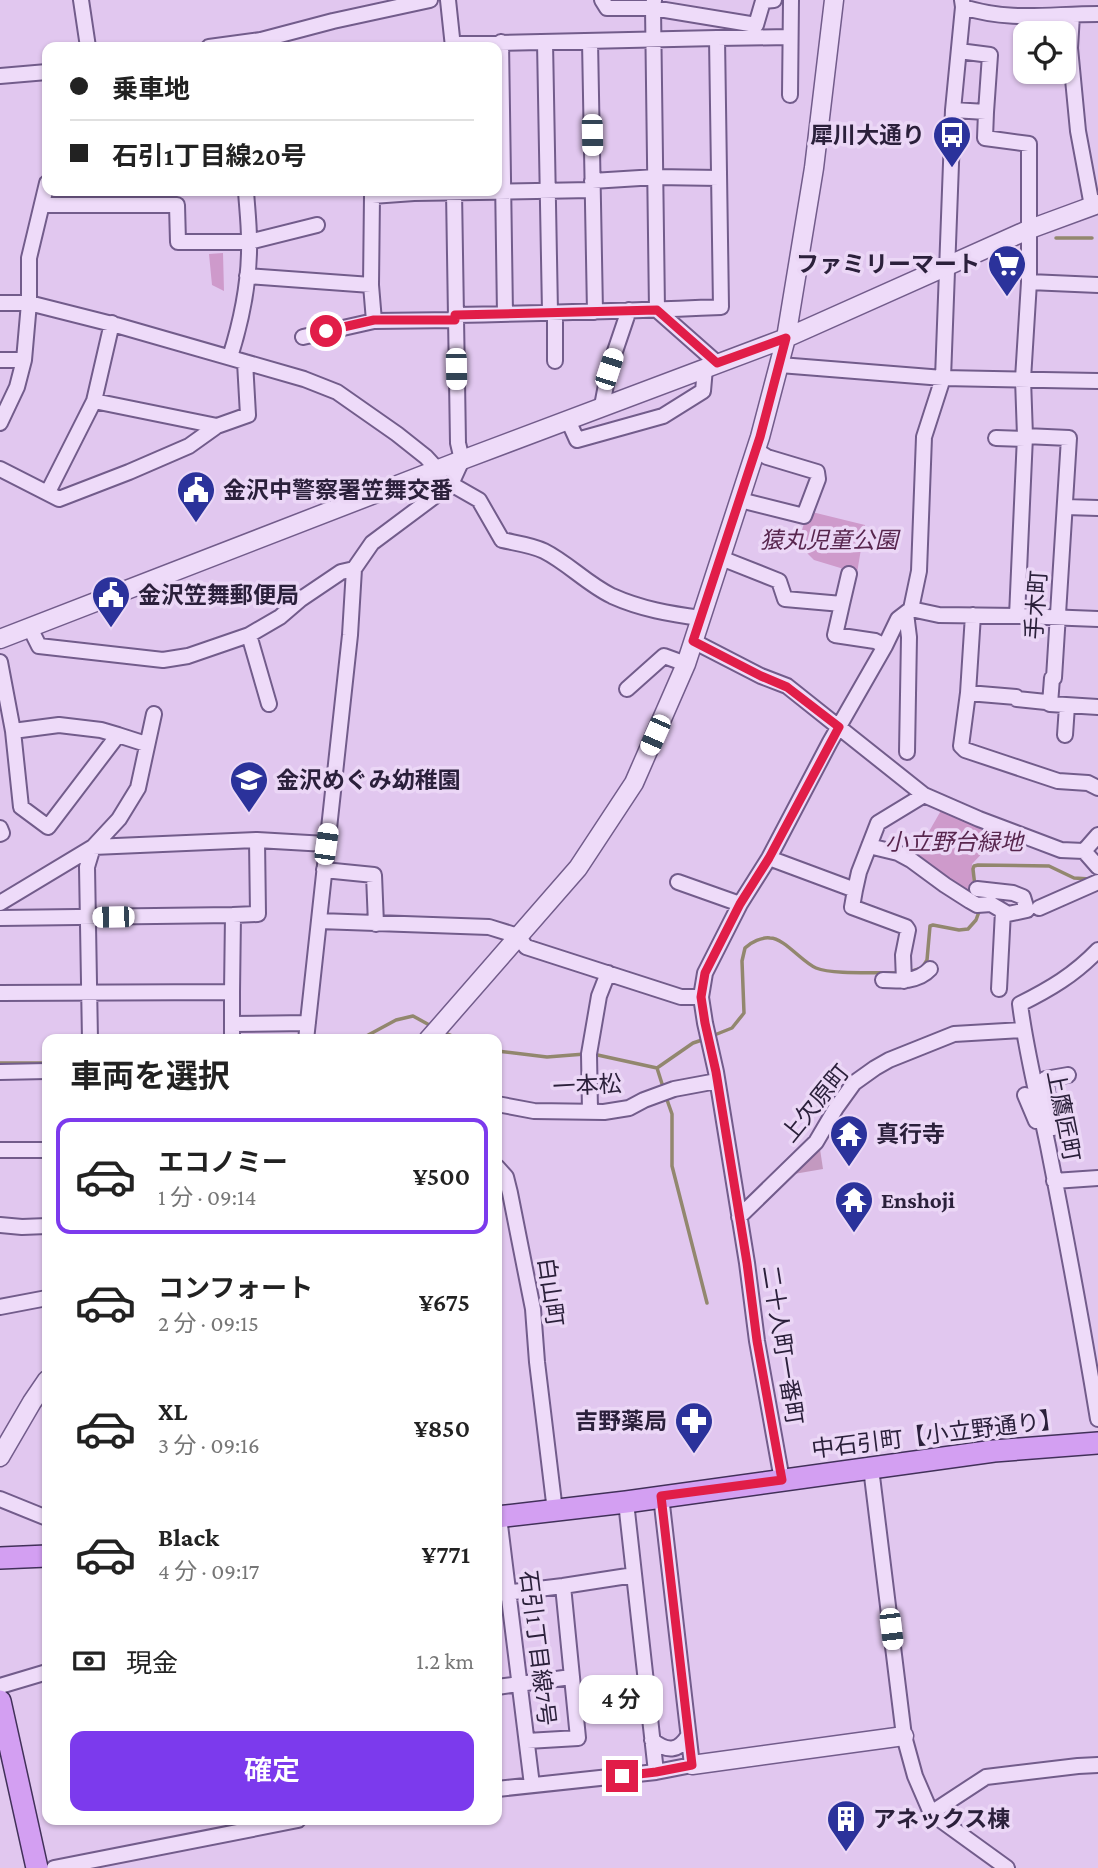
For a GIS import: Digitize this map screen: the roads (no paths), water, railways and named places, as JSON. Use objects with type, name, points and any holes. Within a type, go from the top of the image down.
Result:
[{"type":"main road","name":"中石引町【小立野通り】","points":[[502,1517],[994,1451],[1098,1443]]},
{"type":"main road","points":[[0,1558],[42,1556]]},
{"type":"main road","points":[[0,1701],[37,1868]]},
{"type":"street","points":[[81,0],[87,42]]},
{"type":"street","points":[[246,42],[430,0]]},
{"type":"street","points":[[448,0],[453,42]]},
{"type":"street","points":[[602,0],[607,8],[654,4],[756,24],[763,1],[774,0]]},
{"type":"street","points":[[790,95],[791,0]]},
{"type":"street","points":[[433,1034],[578,868],[634,783],[687,664],[756,450],[786,338],[814,168],[834,0]]},
{"type":"street","points":[[907,752],[909,611],[919,571],[924,437],[943,378],[953,110],[962,3],[982,13],[1017,18],[1098,15]]},
{"type":"street","points":[[654,4],[657,310],[711,366]]},
{"type":"street","points":[[0,639],[786,338],[1030,229],[1095,205],[1078,131],[1070,48],[1072,15]]},
{"type":"street","points":[[500,42],[790,37]]},
{"type":"street","points":[[303,337],[374,320],[721,307],[717,38]]},
{"type":"street","points":[[590,41],[595,312]]},
{"type":"street","points":[[545,42],[547,190],[555,361]]},
{"type":"street","points":[[959,51],[990,55],[985,138],[1030,144],[1020,621]]},
{"type":"street","points":[[0,76],[42,72]]},
{"type":"street","points":[[953,110],[986,112]]},
{"type":"street","points":[[505,314],[502,192],[547,190],[656,177],[719,178]]},
{"type":"street","points":[[0,423],[17,387],[24,360],[29,303],[29,258],[45,196]]},
{"type":"street","points":[[230,357],[241,323],[247,276],[249,242],[246,196]]},
{"type":"street","points":[[372,196],[371,285],[374,320]]},
{"type":"street","points":[[307,1034],[350,635],[354,569],[372,543],[451,484],[463,460],[458,443],[454,196]]},
{"type":"street","points":[[43,205],[177,205],[178,242],[249,242],[317,225]]},
{"type":"street","points":[[247,276],[371,285]]},
{"type":"street","points":[[1029,282],[1098,285]]},
{"type":"street","points":[[0,303],[29,303],[112,323],[304,379],[337,392],[397,433],[438,470]]},
{"type":"street","points":[[603,407],[609,369],[629,310]]},
{"type":"street","points":[[48,492],[94,401],[112,323]]},
{"type":"street","points":[[0,360],[24,360]]},
{"type":"street","points":[[0,469],[59,499],[188,446],[217,426],[248,415],[245,362]]},
{"type":"street","points":[[780,365],[943,378],[1098,381]]},
{"type":"street","points":[[568,420],[577,440],[663,416],[703,391],[711,366]]},
{"type":"street","points":[[94,401],[217,426]]},
{"type":"street","points":[[996,438],[1025,437]]},
{"type":"street","name":"手木町","points":[[1025,437],[1069,438],[1054,678],[1050,704]]},
{"type":"street","points":[[740,500],[804,516],[818,479],[817,472],[767,457],[756,450]]},
{"type":"street","points":[[451,484],[479,500],[502,540],[543,550],[612,596],[664,613],[701,618]]},
{"type":"street","points":[[1066,507],[1098,508]]},
{"type":"street","points":[[721,558],[779,581],[785,599],[842,604]]},
{"type":"street","points":[[30,628],[39,646],[163,660],[188,656],[249,635],[280,617],[341,572],[354,569]]},
{"type":"street","points":[[849,574],[835,635],[875,641],[885,646]]},
{"type":"street","points":[[909,611],[1020,621],[1058,618],[1098,620]]},
{"type":"street","name":"二十人町一番町","points":[[782,1480],[757,1341],[718,1081],[701,997],[705,973],[740,904],[769,858],[898,619],[909,611]]},
{"type":"street","points":[[973,615],[968,693],[961,746],[965,750],[1058,781],[1088,783],[1098,788]]},
{"type":"street","points":[[249,635],[269,704]]},
{"type":"street","points":[[693,641],[787,687],[925,795],[1061,850],[1084,851],[1098,867]]},
{"type":"street","points":[[627,689],[664,656],[687,664]]},
{"type":"street","points":[[0,662],[13,731],[21,807],[48,827],[118,735]]},
{"type":"street","points":[[968,693],[1016,697],[1068,706],[1098,707]]},
{"type":"street","points":[[1065,734],[1068,706]]},
{"type":"street","points":[[0,903],[93,847],[119,819],[138,788],[154,714]]},
{"type":"street","points":[[13,731],[59,725],[101,730],[146,744]]},
{"type":"street","points":[[905,981],[903,955],[908,930],[906,927],[852,908],[859,872],[878,823],[925,795]]},
{"type":"street","points":[[0,828],[0,834]]},
{"type":"street","points":[[1084,851],[1098,835]]},
{"type":"street","points":[[93,847],[257,840],[326,844]]},
{"type":"street","points":[[0,918],[258,914],[257,840]]},
{"type":"street","points":[[869,846],[898,853],[976,905],[991,904],[1008,914],[1033,909],[1098,882]]},
{"type":"street","points":[[90,1034],[87,867],[93,847]]},
{"type":"street","points":[[769,858],[855,890]]},
{"type":"street","points":[[324,870],[374,875],[376,924]]},
{"type":"street","points":[[678,882],[740,904]]},
{"type":"street","points":[[976,889],[1013,892],[1023,897],[1033,909]]},
{"type":"street","points":[[999,989],[1003,911]]},
{"type":"street","points":[[232,1034],[233,915]]},
{"type":"street","points":[[319,921],[489,927],[518,936],[526,947],[681,997],[701,997]]},
{"type":"street","points":[[1023,1029],[1020,1004],[1053,987],[1082,966],[1098,950]]},
{"type":"street","points":[[883,980],[905,981],[926,974],[930,969]]},
{"type":"street","points":[[590,1111],[589,1054],[599,996],[608,973]]},
{"type":"street","points":[[0,993],[232,992]]},
{"type":"street","points":[[232,1024],[308,1023]]},
{"type":"street","name":"上鷹匠町","points":[[1023,1029],[1048,1147],[1098,1419]]},
{"type":"street","name":"上欠原町","points":[[740,1217],[816,1142],[855,1083],[875,1068],[954,1034],[1023,1029]]},
{"type":"street","points":[[0,1072],[42,1071]]},
{"type":"street","points":[[1048,1147],[1054,1134],[1045,1079],[1068,1075]]},
{"type":"street","name":"一本松","points":[[502,1105],[534,1111],[604,1112],[629,1108],[674,1089],[718,1081]]},
{"type":"street","points":[[1025,1095],[1048,1147]]},
{"type":"street","points":[[0,1150],[42,1150]]},
{"type":"street","name":"白山町","points":[[502,1173],[506,1177],[510,1193],[533,1309],[555,1511]]},
{"type":"street","points":[[1054,1181],[1098,1178]]},
{"type":"street","points":[[0,1225],[42,1226]]},
{"type":"street","points":[[0,1307],[42,1299]]},
{"type":"street","points":[[0,1457],[42,1387]]},
{"type":"street","points":[[871,1468],[904,1736],[915,1776],[931,1813],[1007,1868]]},
{"type":"street","points":[[661,1496],[692,1765]]},
{"type":"street","points":[[0,1499],[42,1516]]},
{"type":"street","points":[[625,1502],[656,1772]]},
{"type":"street","points":[[503,1593],[563,1587],[634,1575]]},
{"type":"street","points":[[527,1741],[578,1738],[563,1587]]},
{"type":"street","name":"石引1丁目線7号","points":[[503,1593],[519,1683],[532,1785]]},
{"type":"street","points":[[0,1686],[42,1673]]},
{"type":"street","points":[[502,1686],[571,1677]]},
{"type":"street","points":[[652,1740],[672,1749],[683,1743],[688,1736]]},
{"type":"street","points":[[502,1788],[656,1772],[904,1736]]},
{"type":"street","points":[[931,1813],[986,1777],[1098,1765]]},
{"type":"street","points":[[54,1868],[244,1825]]},
{"type":"waterway","points":[[1056,238],[1092,238]]},
{"type":"waterway","points":[[975,887],[973,869],[978,865],[1049,866],[1074,878],[1090,879]]},
{"type":"waterway","points":[[909,972],[922,968],[927,960],[930,926],[968,929],[976,920],[980,909]]},
{"type":"waterway","points":[[712,1036],[732,1028],[744,1013],[742,961],[745,948],[760,939],[775,939],[811,965],[824,970],[898,973]]},
{"type":"waterway","points":[[370,1034],[396,1020],[413,1016],[433,1027]]},
{"type":"waterway","points":[[443,1032],[448,1034]]},
{"type":"waterway","points":[[593,1054],[657,1068],[693,1043],[705,1039]]},
{"type":"waterway","points":[[502,1052],[547,1057],[585,1054]]},
{"type":"waterway","points":[[0,1063],[42,1063]]},
{"type":"waterway","points":[[657,1068],[664,1090]]},
{"type":"waterway","points":[[666,1097],[672,1114],[672,1166],[707,1303]]},
{"type":"place","name":"犀川大通り","points":[[952,169]]},
{"type":"place","name":"ファミリーマート","points":[[1007,298]]},
{"type":"place","name":"金沢中警察署笠舞交番","points":[[196,524]]},
{"type":"place","name":"金沢笠舞郵便局","points":[[111,629]]},
{"type":"place","name":"金沢めぐみ幼稚園","points":[[249,814]]},
{"type":"place","name":"真行寺","points":[[849,1168]]},
{"type":"place","name":"Enshoji","points":[[854,1234]]},
{"type":"place","name":"吉野薬局","points":[[694,1455]]},
{"type":"place","name":"アネックス棟","points":[[846,1853]]},
{"type":"park label","name":"猿丸児童公園","points":[[829,540]]},
{"type":"park label","name":"小立野台緑地","points":[[954,842]]}]
